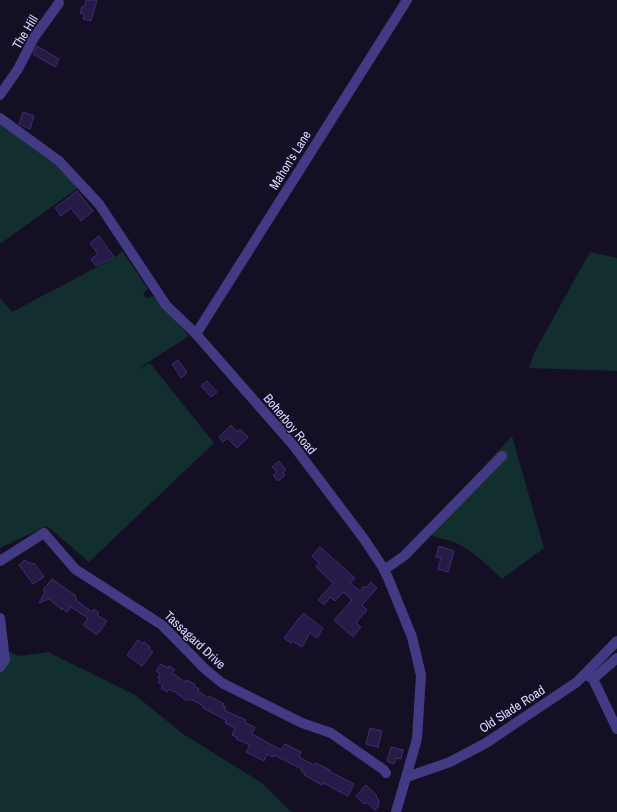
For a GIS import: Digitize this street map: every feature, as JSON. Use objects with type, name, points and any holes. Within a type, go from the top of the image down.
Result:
[{"type":"street","name":"Mahon's Lane","points":[[196,334],[407,0]]},
{"type":"street","name":"The Hill","points":[[0,95],[18,69],[35,36],[59,3]]},
{"type":"street","name":"Boherboy Road","points":[[0,118],[59,161],[98,204],[166,305],[196,334],[293,445],[364,539],[384,570],[412,637],[421,675],[417,739],[396,812]]},
{"type":"street","points":[[384,570],[404,556],[502,456]]},
{"type":"street","name":"Tassagard Drive","points":[[0,560],[44,533],[75,569],[162,625],[205,669],[222,683],[302,723],[331,733],[384,770],[386,773]]},
{"type":"street","points":[[0,618],[5,660],[0,667]]},
{"type":"street","name":"Old Slade Road","points":[[407,777],[450,762],[486,743],[577,682],[589,677],[617,641]]},
{"type":"street","points":[[617,658],[589,677],[617,729]]},
{"type":"green space","points":[[0,123],[55,164],[78,188],[0,244]]},
{"type":"green space","points":[[122,251],[148,289],[143,294],[146,298],[153,296],[189,336],[136,370],[150,363],[214,443],[89,562],[47,526],[0,548],[0,298],[12,312],[114,258]]},
{"type":"green space","points":[[590,252],[617,258],[617,371],[529,368],[534,353]]},
{"type":"green space","points":[[512,436],[544,548],[502,579],[482,560],[464,547],[454,542],[432,536],[424,531]]},
{"type":"green space","points":[[0,649],[20,656],[48,652],[135,695],[183,734],[262,783],[291,812],[0,812]]},
{"type":"building","points":[[86,0],[97,0],[91,21],[83,19],[84,14],[80,13]]},
{"type":"building","points":[[37,46],[59,59],[55,67],[33,54]]},
{"type":"building","points":[[23,112],[34,116],[30,129],[19,124]]},
{"type":"building","points":[[77,191],[93,211],[81,221],[71,208],[61,216],[55,208]]},
{"type":"building","points":[[99,236],[114,257],[96,266],[91,259],[98,254],[90,243]]},
{"type":"building","points":[[178,360],[187,373],[181,378],[172,364]]},
{"type":"building","points":[[207,381],[217,392],[211,397],[201,386]]},
{"type":"building","points":[[231,425],[237,432],[240,429],[248,437],[237,448],[227,438],[223,442],[219,437]]},
{"type":"building","points":[[279,461],[286,470],[283,473],[285,475],[278,481],[273,475],[277,472],[272,467]]},
{"type":"building","points":[[439,546],[454,551],[448,572],[438,569],[441,558],[436,557]]},
{"type":"building","points":[[320,547],[355,578],[350,583],[360,591],[364,586],[366,588],[371,582],[377,588],[362,605],[367,610],[356,623],[361,627],[353,637],[334,620],[352,600],[343,592],[335,601],[330,597],[324,605],[318,600],[333,583],[316,567],[319,563],[312,556]]},
{"type":"building","points":[[25,560],[28,563],[34,563],[44,577],[33,584],[19,565]]},
{"type":"building","points":[[52,579],[76,596],[76,600],[92,612],[94,609],[99,613],[97,615],[107,621],[97,635],[83,625],[88,618],[71,607],[67,612],[62,608],[62,610],[49,599],[39,603],[45,592],[43,590]]},
{"type":"building","points":[[303,613],[323,628],[317,638],[310,633],[302,647],[292,641],[291,643],[284,638]]},
{"type":"building","points":[[138,640],[143,644],[144,642],[153,652],[142,666],[127,655]]},
{"type":"building","points":[[161,664],[168,668],[169,666],[175,670],[172,673],[185,682],[186,680],[195,684],[194,686],[199,689],[198,691],[208,698],[209,696],[224,704],[223,706],[226,707],[224,710],[246,720],[245,723],[255,727],[252,734],[281,750],[285,744],[301,752],[299,757],[314,765],[316,763],[354,784],[348,796],[323,783],[322,785],[304,775],[305,774],[301,771],[302,769],[274,755],[273,757],[267,754],[264,761],[246,752],[250,745],[236,739],[237,737],[232,735],[235,728],[225,723],[226,720],[203,708],[203,706],[193,700],[185,700],[174,691],[173,692],[169,689],[167,692],[161,688],[163,686],[158,682],[160,679],[158,678],[160,674],[156,671]]},
{"type":"building","points":[[370,728],[382,731],[378,747],[366,744]]},
{"type":"building","points":[[391,747],[403,750],[401,759],[396,758],[394,764],[387,761]]},
{"type":"building","points":[[366,785],[379,800],[378,807],[375,810],[366,802],[364,804],[356,796]]}]
